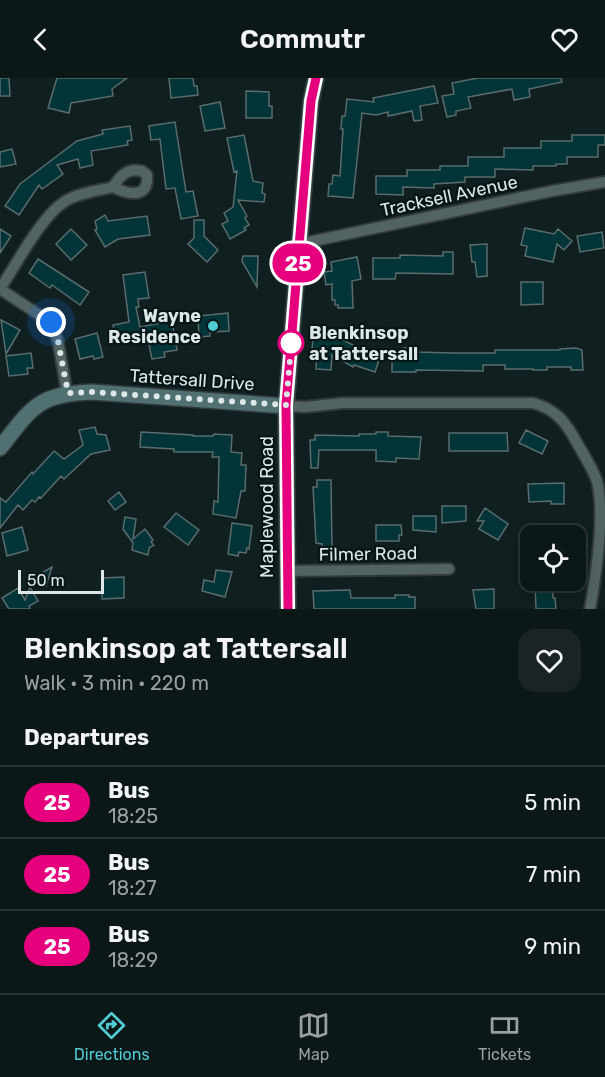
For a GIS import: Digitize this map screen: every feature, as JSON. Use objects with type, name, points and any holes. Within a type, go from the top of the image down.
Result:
[{"type":"street","name":"Maplewood Road","points":[[288,609],[286,405],[311,101],[316,78]]},
{"type":"street","name":"Tracksell Avenue","points":[[299,244],[605,182]]},
{"type":"street","points":[[68,393],[58,341],[51,322],[0,289],[46,218],[63,202],[113,187]]},
{"type":"street","name":"Tattersall Drive","points":[[0,448],[23,418],[37,405],[50,398],[68,393],[92,392],[305,407],[343,403],[533,403],[548,407],[560,418],[572,435],[597,481],[600,499],[600,534],[590,609]]},
{"type":"street","name":"Filmer Road","points":[[287,571],[449,569]]},
{"type":"building","points":[[0,78],[9,78],[10,96],[0,96]]},
{"type":"building","points":[[57,78],[127,78],[112,89],[113,96],[71,103],[69,113],[48,108]]},
{"type":"building","points":[[169,78],[193,78],[198,95],[171,98]]},
{"type":"building","points":[[478,78],[561,78],[562,82],[529,89],[530,97],[514,100],[512,89],[468,97],[471,108],[456,111],[456,115],[447,117],[442,96],[454,94],[452,83]]},
{"type":"building","points":[[434,86],[438,103],[420,106],[422,120],[414,121],[412,111],[388,116],[388,112],[376,115],[362,113],[353,198],[328,196],[329,184],[332,184],[333,175],[340,176],[342,116],[345,116],[347,99],[374,102],[373,98]]},
{"type":"building","points":[[246,91],[269,92],[272,118],[246,118]]},
{"type":"building","points":[[220,102],[225,128],[205,131],[200,106]]},
{"type":"building","points":[[175,122],[186,192],[193,191],[198,216],[181,219],[175,188],[166,189],[160,139],[151,140],[149,126]]},
{"type":"building","points":[[130,126],[132,140],[127,141],[128,145],[91,151],[93,165],[80,168],[78,159],[57,165],[63,174],[42,189],[39,185],[19,215],[5,206],[20,184],[77,141],[103,134],[102,130]]},
{"type":"building","points":[[244,135],[253,181],[263,183],[264,202],[238,200],[249,225],[244,228],[246,230],[230,239],[222,224],[228,221],[224,213],[233,207],[237,171],[234,172],[227,138]]},
{"type":"building","points":[[572,135],[605,135],[605,145],[598,145],[598,157],[567,157],[567,164],[533,166],[533,170],[495,169],[495,177],[465,177],[465,182],[434,184],[434,188],[403,187],[403,195],[376,194],[376,176],[407,176],[407,170],[440,170],[440,166],[468,166],[468,157],[504,157],[504,148],[541,148],[541,141],[572,141]]},
{"type":"building","points":[[12,149],[16,164],[0,167],[0,152]]},
{"type":"building","points":[[105,215],[108,221],[147,216],[150,235],[118,239],[105,247],[95,230],[97,229],[95,221]]},
{"type":"building","points":[[194,220],[204,220],[204,236],[218,250],[207,262],[188,244],[194,238]]},
{"type":"building","points":[[525,228],[554,234],[558,229],[572,241],[564,250],[557,244],[553,262],[525,256],[527,246],[521,245]]},
{"type":"building","points":[[0,229],[11,236],[0,253]]},
{"type":"building","points":[[71,229],[87,245],[71,260],[56,244]]},
{"type":"building","points":[[602,232],[604,248],[580,252],[577,236]]},
{"type":"building","points":[[487,244],[487,276],[477,277],[470,245]]},
{"type":"building","points":[[443,252],[453,252],[453,274],[396,273],[395,279],[373,279],[373,258],[400,258],[400,255],[443,256]]},
{"type":"building","points":[[243,256],[258,256],[257,287],[242,261]]},
{"type":"building","points":[[357,257],[361,279],[352,281],[353,308],[338,308],[335,300],[332,300],[332,284],[326,285],[324,272],[332,271],[331,262]]},
{"type":"building","points":[[38,259],[89,292],[80,305],[52,285],[50,288],[29,273]]},
{"type":"building","points":[[145,272],[149,298],[138,299],[139,307],[136,307],[140,327],[172,321],[177,350],[164,352],[165,357],[152,359],[147,335],[117,341],[113,325],[129,322],[123,275]]},
{"type":"building","points":[[521,282],[543,282],[543,304],[521,305]]},
{"type":"building","name":"Wayne Residence","points":[[228,313],[229,331],[210,332],[210,336],[199,337],[198,316]]},
{"type":"building","points":[[1,320],[20,330],[6,354]]},
{"type":"building","points":[[97,333],[103,357],[94,359],[93,356],[80,359],[75,339]]},
{"type":"building","points":[[313,335],[337,337],[363,350],[360,355],[379,360],[375,372],[354,365],[353,367],[332,355],[331,370],[316,369],[317,352],[312,352]]},
{"type":"building","points":[[403,348],[416,348],[416,352],[495,353],[495,350],[576,348],[582,350],[583,370],[571,370],[571,367],[547,367],[547,370],[505,369],[505,365],[483,365],[483,371],[392,372],[392,350],[403,350]]},
{"type":"building","points":[[31,353],[33,368],[27,368],[28,374],[9,376],[6,356]]},
{"type":"building","points":[[95,427],[97,434],[106,435],[110,450],[91,454],[64,479],[61,476],[41,498],[39,497],[35,502],[32,500],[23,510],[18,505],[0,528],[0,498],[6,502],[54,451],[64,459],[83,445],[79,430]]},
{"type":"building","points":[[526,430],[548,441],[542,454],[519,443]]},
{"type":"building","points":[[141,432],[193,436],[232,435],[231,452],[242,453],[241,465],[246,465],[245,491],[241,491],[236,518],[213,514],[214,501],[218,502],[219,457],[212,457],[213,452],[174,452],[174,449],[140,447]]},
{"type":"building","points":[[376,432],[388,432],[388,436],[421,437],[419,459],[396,458],[396,462],[376,461],[376,450],[319,450],[318,468],[311,468],[310,440],[315,440],[315,435],[359,436],[359,434],[376,434]]},
{"type":"building","points":[[449,433],[507,433],[508,451],[449,451]]},
{"type":"building","points":[[317,480],[331,480],[332,547],[322,547],[322,544],[316,543],[313,487],[317,487]]},
{"type":"building","points":[[564,483],[564,504],[551,504],[551,501],[529,502],[528,484]]},
{"type":"building","points":[[119,492],[126,502],[115,510],[108,501]]},
{"type":"building","points":[[442,506],[466,506],[466,521],[442,523]]},
{"type":"building","points":[[485,508],[508,524],[498,540],[479,529],[484,521],[477,521]]},
{"type":"building","points":[[176,513],[199,530],[188,545],[164,527]]},
{"type":"building","points":[[413,516],[436,516],[436,532],[413,530]]},
{"type":"building","points":[[125,517],[136,519],[133,539],[145,529],[153,540],[151,542],[154,545],[149,548],[148,555],[132,550],[133,543],[123,529]]},
{"type":"building","points":[[232,523],[252,526],[249,549],[247,548],[246,553],[239,552],[238,556],[228,554]]},
{"type":"building","points":[[376,525],[401,525],[402,535],[399,535],[399,541],[376,541]]},
{"type":"building","points":[[22,527],[28,550],[7,556],[2,533]]},
{"type":"building","points":[[52,567],[46,586],[30,580]]},
{"type":"building","points":[[216,570],[232,572],[225,597],[202,591],[204,580],[214,582]]},
{"type":"building","points":[[124,577],[124,598],[102,599],[102,578]]},
{"type":"building","points":[[30,587],[38,601],[29,606],[30,609],[9,609],[2,598],[18,588],[25,600]]},
{"type":"building","points":[[494,589],[494,609],[476,609],[473,590]]},
{"type":"building","points":[[350,590],[351,598],[395,598],[395,595],[409,595],[409,597],[415,597],[415,609],[314,609],[313,591]]},
{"type":"building","points":[[535,591],[552,591],[556,609],[536,609]]},
{"type":"bus line","name":"25","points":[[288,609],[286,405],[311,101],[316,78]]},
{"type":"place","name":"Wayne Residence","points":[[213,326]]},
{"type":"place","name":"Blenkinsop at Tattersall","points":[[291,343]]},
{"type":"route","points":[[51,322],[58,341],[68,393],[92,392],[286,405],[292,336],[291,343]]}]
